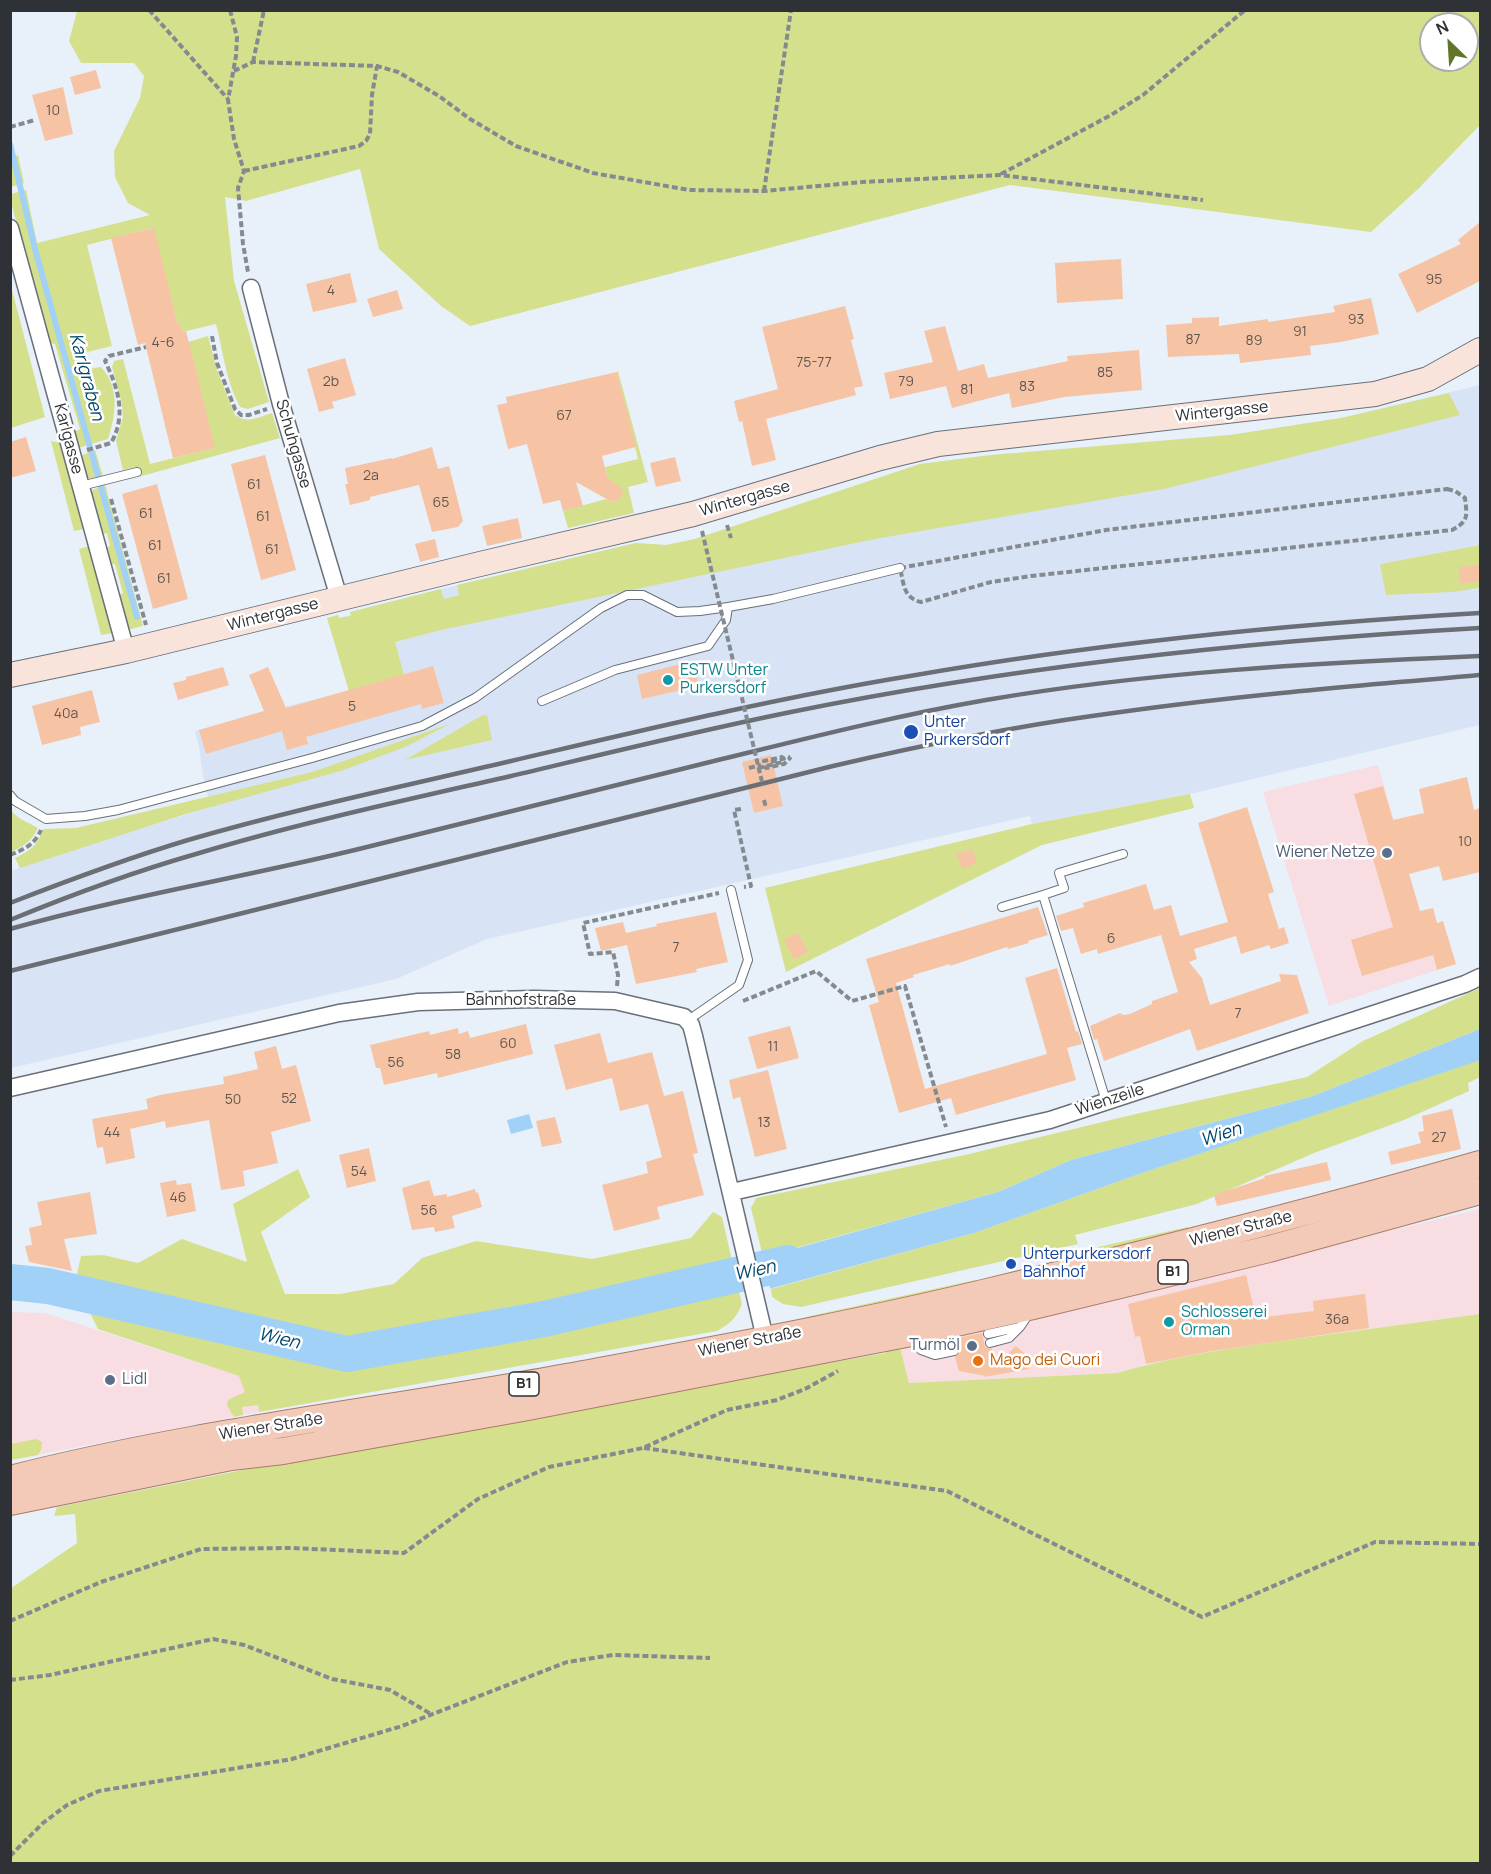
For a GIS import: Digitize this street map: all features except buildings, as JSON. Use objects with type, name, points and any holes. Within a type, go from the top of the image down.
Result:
[{"type":"main road","name":"Wiener Straße","points":[[1032,1300],[1262,1224],[1480,1164]]},
{"type":"main road","name":"Wiener Straße","points":[[10,1479],[88,1460],[228,1433],[580,1375],[909,1327],[1269,1249],[1480,1191]]},
{"type":"main road","name":"Wiener Straße","points":[[10,1502],[231,1457],[283,1451],[410,1428],[767,1349]]},
{"type":"street","name":"Karlgasse","points":[[10,228],[93,483],[126,651]]},
{"type":"street","name":"Schuhgasse","points":[[251,288],[281,404],[339,598]]},
{"type":"street","name":"Wintergasse","points":[[10,675],[126,651],[693,514],[880,458],[938,444],[1375,394],[1428,379],[1480,350]]},
{"type":"street","name":"Wienzeile","points":[[732,1192],[1050,1120],[1453,988],[1480,977]]},
{"type":"street","name":"Bahnhofstraße","points":[[10,1088],[339,1013],[418,1002],[534,999],[615,1001],[684,1017],[687,1021]]},
{"type":"street","points":[[687,1021],[691,1025],[694,1036],[767,1349]]},
{"type":"lane","points":[[93,483],[137,472]]},
{"type":"lane","points":[[10,795],[15,801],[46,819],[85,816],[118,810],[422,726],[474,698],[601,608],[627,595],[643,595],[677,612],[700,611],[773,598],[900,568]]},
{"type":"lane","points":[[542,701],[615,670],[708,646],[726,620],[728,607]]},
{"type":"lane","points":[[1002,907],[1064,888],[1059,873],[1123,854]]},
{"type":"lane","points":[[687,1021],[739,985],[748,960],[731,890]]},
{"type":"lane","points":[[1043,894],[1106,1101]]},
{"type":"lane","points":[[989,1338],[1032,1300]]},
{"type":"lane","points":[[909,1327],[953,1347]]},
{"type":"path","points":[[148,10],[228,100]]},
{"type":"path","points":[[230,10],[237,38],[228,100],[234,139],[244,171],[238,188],[243,244],[251,288]]},
{"type":"path","points":[[253,62],[264,10]]},
{"type":"path","points":[[764,191],[791,10]]},
{"type":"path","points":[[1000,175],[1111,115],[1143,95],[1245,10]]},
{"type":"path","points":[[234,71],[253,62],[377,66],[398,72],[516,146],[593,173],[689,190],[764,191],[862,182],[1000,175],[1203,200]]},
{"type":"path","points":[[244,171],[359,146],[366,141],[370,134],[372,95],[377,66]]},
{"type":"path","points":[[10,127],[35,120]]},
{"type":"path","points":[[212,336],[218,363],[235,409],[240,415],[249,415],[271,408]]},
{"type":"path","points":[[95,448],[111,443],[115,437],[121,409],[116,384],[105,361],[109,356],[146,347]]},
{"type":"path","points":[[1447,489],[1465,498],[1467,516],[1463,524],[1452,531],[1030,576],[991,582],[921,602],[912,600],[907,595],[900,568],[1106,530],[1447,489]]},
{"type":"path","points":[[111,499],[145,621]]},
{"type":"path","points":[[702,531],[763,786]]},
{"type":"path","points":[[757,766],[749,768],[759,765],[770,762],[780,760],[791,757],[784,764],[766,768],[765,764],[764,760],[782,757],[783,762],[766,766],[757,766]]},
{"type":"path","points":[[764,800],[766,808]]},
{"type":"path","points":[[615,1001],[618,975],[613,952],[590,954],[583,923],[751,886],[734,810],[741,809]]},
{"type":"path","points":[[10,855],[26,848],[36,840],[46,819]]},
{"type":"path","points":[[733,1005],[816,971],[852,1001],[905,986],[950,1142]]},
{"type":"path","points":[[10,1621],[101,1582],[201,1549],[291,1548],[404,1553],[478,1499],[549,1467],[643,1448],[727,1410],[777,1400],[805,1389],[846,1366]]},
{"type":"path","points":[[643,1448],[947,1491],[1202,1617],[1375,1542],[1480,1544]]},
{"type":"path","points":[[10,1680],[50,1675],[213,1639],[244,1645],[333,1680],[390,1690],[431,1714]]},
{"type":"path","points":[[10,1856],[43,1823],[67,1805],[99,1791],[292,1759],[402,1726],[567,1662],[613,1655],[710,1658]]},
{"type":"shaded area","points":[[1480,385],[1480,545],[1380,564],[1474,590],[1480,588],[1480,725],[1190,794],[1032,824],[1030,816],[487,939],[396,979],[11,1068],[11,871],[66,851],[211,807],[195,731],[349,691],[327,618],[338,615],[339,618],[351,615],[350,612],[429,592],[636,543],[666,545],[695,539],[920,464],[991,455],[1230,435],[1341,418]]},
{"type":"shaded area","points":[[1378,765],[1437,970],[1329,1006],[1263,792]]},
{"type":"shaded area","points":[[1480,1209],[1480,1314],[1309,1337],[1146,1364],[1117,1373],[909,1383],[900,1347],[1065,1310]]},
{"type":"shaded area","name":"Lidl","points":[[11,1312],[45,1313],[239,1376],[254,1383],[259,1412],[11,1460]]},
{"type":"green space","points":[[77,11],[1480,11],[1480,125],[1418,189],[1371,232],[1010,185],[470,326],[441,306],[379,249],[360,169],[246,201],[225,197],[234,281],[269,402],[248,409],[240,407],[228,377],[216,324],[182,332],[178,325],[153,228],[87,245],[112,346],[87,352],[84,360],[89,369],[101,367],[111,384],[115,401],[108,439],[78,448],[74,432],[80,429],[55,344],[49,343],[11,202],[11,194],[26,190],[37,243],[150,215],[128,203],[115,177],[114,151],[140,98],[144,76],[134,63],[81,63],[69,41]]},
{"type":"green space","points":[[18,155],[24,183],[11,187],[11,157]]},
{"type":"green space","points":[[11,286],[45,417],[10,428]]},
{"type":"green space","points":[[208,336],[217,370],[235,415],[249,419],[272,413],[280,438],[138,477],[135,467],[123,470],[116,441],[123,417],[122,404],[112,367],[114,361],[123,359],[150,464],[214,448],[188,342]]},
{"type":"green space","points":[[618,371],[648,482],[628,487],[634,513],[568,528],[563,511],[606,499],[612,502],[619,500],[622,494],[609,485],[605,467],[638,459]]},
{"type":"green space","points":[[1449,393],[1460,415],[1164,489],[875,539],[441,630],[395,642],[404,675],[349,691],[327,618],[338,615],[339,618],[351,616],[350,612],[441,589],[444,599],[459,595],[457,585],[636,543],[666,545],[695,539],[920,464],[991,455],[1230,435],[1341,418]]},
{"type":"green space","points":[[51,441],[60,443],[65,448],[85,529],[74,531]]},
{"type":"green space","points":[[95,450],[103,476],[93,479],[85,477],[80,456]]},
{"type":"green space","points":[[105,484],[143,626],[127,630],[118,595],[123,593],[115,564],[110,565],[105,548],[110,546],[107,533],[102,534],[91,491]]},
{"type":"green space","points":[[1480,545],[1480,588],[1452,592],[1386,595],[1380,564]]},
{"type":"green space","points":[[89,546],[112,633],[101,635],[79,549]]},
{"type":"green space","points":[[487,715],[492,740],[405,760],[481,716]]},
{"type":"green space","points":[[452,723],[405,747],[341,771],[186,814],[20,868],[15,858],[33,847],[43,829],[76,828],[312,772]]},
{"type":"green space","points":[[1190,794],[1194,808],[1042,845],[786,972],[765,888],[1032,824]]},
{"type":"green space","points":[[10,810],[19,818],[38,828],[27,843],[11,852]]},
{"type":"green space","points":[[1480,988],[1480,1029],[1313,1096],[1071,1160],[998,1192],[763,1257],[751,1208],[756,1198],[965,1155],[1140,1113],[1307,1077],[1363,1041]]},
{"type":"green space","points":[[1480,1060],[1480,1077],[1468,1083],[1469,1091],[1404,1120],[1314,1153],[1197,1204],[1075,1235],[1078,1244],[801,1307],[783,1304],[772,1297],[771,1289],[974,1233],[1142,1173]]},
{"type":"green space","points":[[298,1169],[310,1197],[261,1232],[285,1294],[340,1294],[394,1284],[422,1258],[476,1241],[592,1259],[691,1238],[713,1212],[722,1217],[742,1304],[732,1320],[717,1331],[259,1412],[258,1405],[242,1407],[243,1415],[234,1417],[227,1405],[228,1400],[245,1392],[239,1376],[98,1329],[75,1283],[81,1256],[103,1255],[138,1263],[182,1239],[247,1262],[233,1204]]},
{"type":"green space","points":[[1188,1227],[1189,1233],[1130,1249],[1098,1254],[1071,1253]]},
{"type":"green space","points":[[975,1280],[966,1287],[807,1319],[806,1317]]},
{"type":"green space","points":[[1480,1314],[1480,1863],[11,1863],[10,1589],[77,1543],[75,1514],[54,1516],[57,1507],[423,1434],[886,1353],[886,1350],[900,1347],[909,1383],[1117,1373],[1162,1361],[1232,1348]]},
{"type":"green space","points":[[36,1439],[42,1442],[38,1455],[11,1460],[11,1444]]},
{"type":"water","points":[[1480,1029],[1480,1060],[1475,1062],[1142,1173],[974,1233],[758,1292],[751,1261],[998,1192],[1071,1160],[1313,1096]]},
{"type":"water","points":[[529,1114],[533,1128],[511,1134],[507,1120]]},
{"type":"pier","points":[[762,1254],[771,1292],[759,1295],[749,1258]]},
{"type":"waterway","name":"Karlgraben","points":[[10,144],[35,249],[137,617]]},
{"type":"waterway","name":"Wien","points":[[10,1282],[48,1286],[347,1354],[544,1319],[788,1263]]},
{"type":"railway","points":[[10,903],[143,854],[269,818],[660,726],[810,694],[981,664],[1123,644],[1266,629],[1480,613]]},
{"type":"railway","points":[[10,920],[149,868],[274,832],[791,712],[962,681],[1134,658],[1307,640],[1480,628]]},
{"type":"railway","points":[[10,929],[98,906],[319,858],[815,736],[952,706],[1109,682],[1232,670],[1480,656]]},
{"type":"railway","points":[[10,971],[833,766],[962,738],[1059,721],[1188,703],[1480,675]]},
{"type":"place","name":"ESTW Unter Purkersdorf","points":[[668,680]]},
{"type":"place","name":"Unter Purkersdorf","points":[[911,732]]},
{"type":"place","name":"Wiener Netze","points":[[1387,853]]},
{"type":"place","name":"Unterpurkersdorf Bahnhof","points":[[1011,1264]]},
{"type":"place","name":"Schlosserei Orman","points":[[1169,1322]]},
{"type":"place","name":"Turmöl","points":[[972,1346]]},
{"type":"place","name":"Mago dei Cuori","points":[[978,1361]]},
{"type":"place","name":"Lidl","points":[[110,1380]]}]
